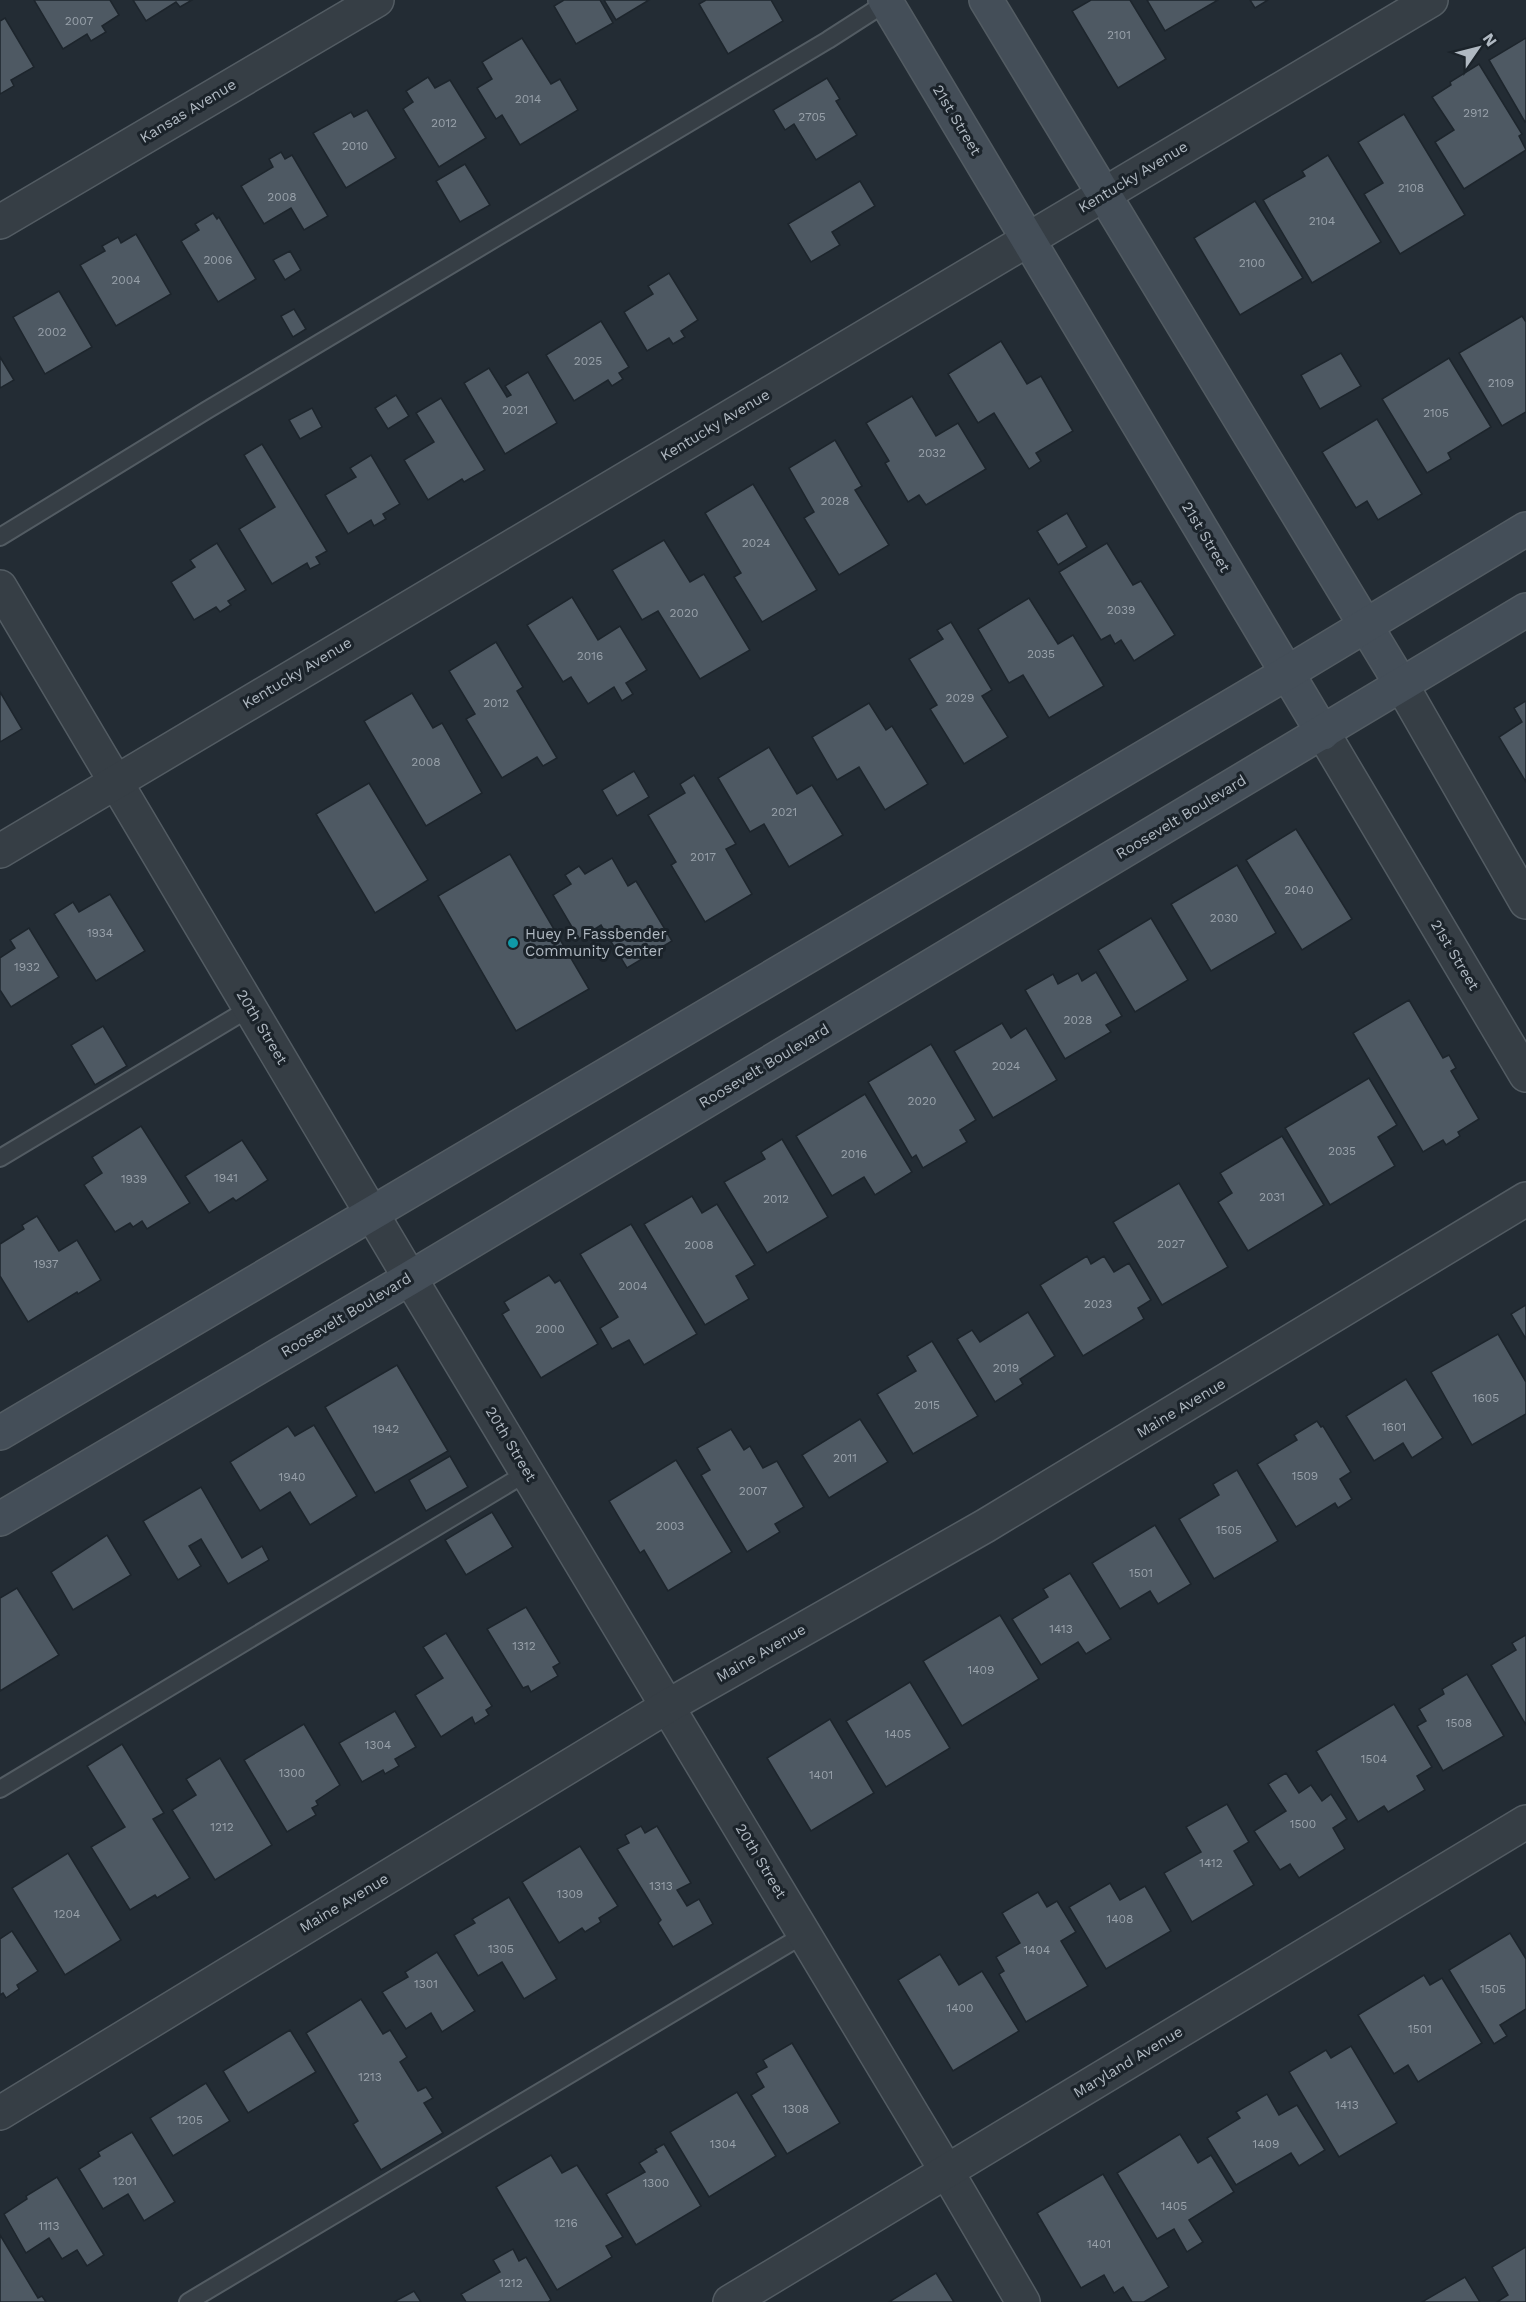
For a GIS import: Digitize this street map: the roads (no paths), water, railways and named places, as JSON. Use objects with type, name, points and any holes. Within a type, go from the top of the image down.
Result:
[{"type":"street","name":"Kansas Avenue","points":[[0,222],[376,0]]},
{"type":"street","points":[[986,0],[1366,625],[1526,902]]},
{"type":"street","name":"Kentucky Avenue","points":[[0,851],[1431,0]]},
{"type":"street","name":"21st Street","points":[[886,1],[1526,1075]]},
{"type":"street","points":[[0,1433],[1287,673],[1526,529]]},
{"type":"street","name":"20th Street","points":[[0,587],[117,780],[410,1278],[805,1934],[1023,2302]]},
{"type":"street","name":"Roosevelt Boulevard","points":[[0,1519],[410,1278],[1526,610]]},
{"type":"street","name":"Maine Avenue","points":[[0,2113],[668,1706],[985,1526],[1526,1199]]},
{"type":"street","name":"Maryland Avenue","points":[[730,2302],[1526,1822]]},
{"type":"lane","points":[[0,537],[207,410],[798,58],[886,1]]},
{"type":"lane","points":[[0,1158],[250,1008]]},
{"type":"lane","points":[[0,1789],[528,1472]]},
{"type":"lane","points":[[188,2302],[805,1934]]},
{"type":"place","name":"Huey P. Fassbender Community Center","points":[[513,943]]}]
